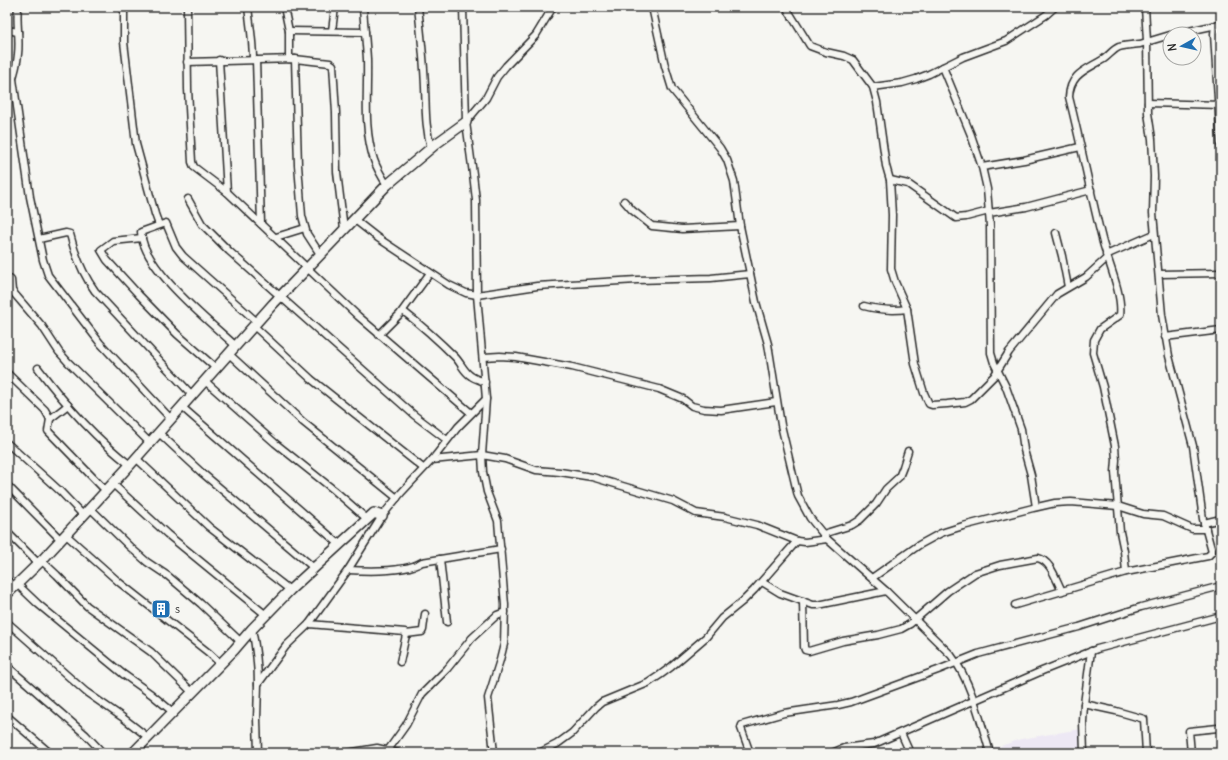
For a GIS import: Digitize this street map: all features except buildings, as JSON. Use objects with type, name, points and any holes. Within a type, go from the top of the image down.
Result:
[{"type":"street","points":[[7,97],[13,79],[18,55],[18,7]]},
{"type":"street","points":[[124,7],[124,42],[136,144],[155,214],[160,225]]},
{"type":"street","points":[[187,7],[187,62],[192,162],[194,167],[227,192],[379,335],[471,413]]},
{"type":"street","points":[[248,7],[255,60],[262,224]]},
{"type":"street","points":[[284,7],[289,30],[292,59],[301,209],[305,228],[320,254]]},
{"type":"street","points":[[332,31],[335,7]]},
{"type":"street","points":[[363,7],[367,59],[367,116],[369,135],[374,160],[378,171],[387,185]]},
{"type":"street","points":[[418,7],[425,79],[425,119],[431,148]]},
{"type":"street","points":[[463,7],[466,122],[476,200],[477,295],[486,399],[482,455],[485,486],[498,521],[505,612],[504,644],[488,698],[494,753]]},
{"type":"street","points":[[7,594],[133,462],[236,346],[344,229],[355,220],[387,185],[431,148],[466,122],[486,98],[506,66],[536,35],[553,7]]},
{"type":"street","points":[[652,7],[665,66],[672,89],[712,137],[727,160],[734,181],[740,226],[750,274],[768,344],[776,402],[798,496],[810,518],[825,537],[872,578],[951,654],[957,663],[974,701],[990,753]]},
{"type":"street","points":[[786,7],[810,46],[853,60],[873,87],[877,102],[886,166],[890,180],[892,215],[891,269],[907,309],[915,364],[929,404],[932,405],[968,401],[987,384],[1009,352],[1057,294],[1086,277],[1106,256],[1154,234]]},
{"type":"street","points":[[873,87],[902,83],[916,79],[969,54],[1006,41],[1046,15],[1055,7]]},
{"type":"street","points":[[1015,605],[1126,572],[1208,556],[1212,550],[1205,526],[1193,446],[1178,390],[1162,315],[1154,234],[1153,168],[1148,103],[1145,7]]},
{"type":"street","points":[[1202,28],[1218,24],[1221,148]]},
{"type":"street","points":[[7,30],[18,32]]},
{"type":"street","points":[[289,30],[365,32]]},
{"type":"street","points":[[1126,572],[1118,506],[1115,468],[1116,454],[1103,386],[1093,353],[1094,340],[1100,329],[1120,316],[1120,306],[1116,284],[1106,256],[1069,97],[1070,85],[1084,70],[1103,60],[1118,48],[1162,37]]},
{"type":"street","points":[[187,62],[292,59],[330,63],[333,65],[336,113],[337,172],[344,229]]},
{"type":"street","points":[[219,60],[227,192]]},
{"type":"street","points":[[943,67],[982,167],[987,190],[989,212],[991,353],[1006,387],[1021,429],[1036,507]]},
{"type":"street","points":[[13,79],[30,197],[45,269],[52,282],[100,343],[171,419]]},
{"type":"street","points":[[1148,103],[1220,105]]},
{"type":"street","points":[[982,167],[1024,160],[1080,147]]},
{"type":"street","points":[[890,180],[908,184],[956,218],[989,212],[1026,208],[1091,190]]},
{"type":"street","points":[[188,198],[199,220],[205,228],[280,298],[414,415],[448,440]]},
{"type":"street","points":[[624,201],[632,210],[652,226],[682,229],[740,226]]},
{"type":"street","points":[[355,220],[378,238],[454,288],[466,293],[477,295],[537,286],[637,280],[711,278],[750,274]]},
{"type":"street","points":[[236,346],[194,308],[166,279],[150,257],[141,232],[166,223],[176,247],[183,256],[256,324],[315,383],[423,468]]},
{"type":"street","points":[[276,237],[305,228]]},
{"type":"street","points":[[1056,232],[1068,287]]},
{"type":"street","points":[[39,239],[66,233],[70,234],[79,264],[94,291],[192,395]]},
{"type":"street","points":[[142,238],[113,241],[101,250],[107,260],[156,313],[177,334],[217,369]]},
{"type":"street","points":[[379,335],[403,311],[430,273]]},
{"type":"street","points":[[1159,274],[1221,273]]},
{"type":"street","points":[[7,277],[11,280],[12,290],[42,326],[59,352],[150,443]]},
{"type":"street","points":[[864,306],[887,310],[907,309]]},
{"type":"street","points":[[403,311],[430,333],[461,364],[468,374],[485,382]]},
{"type":"street","points":[[1166,337],[1221,330]]},
{"type":"street","points":[[229,354],[303,422],[397,498]]},
{"type":"street","points":[[483,357],[516,357],[600,374],[659,389],[683,399],[692,406],[704,409],[721,410],[776,402]]},
{"type":"street","points":[[38,368],[68,405],[106,446],[133,462],[161,483],[209,527],[290,590]]},
{"type":"street","points":[[7,373],[45,410],[50,419]]},
{"type":"street","points":[[205,381],[286,452],[334,490],[366,518]]},
{"type":"street","points":[[258,684],[286,646],[309,624],[348,570],[382,516],[423,468],[432,460],[471,413],[486,399]]},
{"type":"street","points":[[68,405],[50,419],[47,428],[49,433],[106,491]]},
{"type":"street","points":[[182,407],[339,544]]},
{"type":"street","points":[[159,433],[314,568]]},
{"type":"street","points":[[7,443],[60,491],[147,562],[168,576],[201,604],[241,642]]},
{"type":"street","points":[[432,460],[482,455],[505,459],[536,470],[592,477],[668,499],[696,513],[725,517],[756,524],[797,541],[805,542],[825,537],[860,520],[876,504],[886,489],[899,477],[904,467],[908,451]]},
{"type":"street","points":[[112,484],[167,534],[266,615]]},
{"type":"street","points":[[7,485],[63,536],[221,664]]},
{"type":"street","points":[[872,578],[920,545],[941,534],[957,528],[1036,507],[1071,502],[1118,506],[1143,514],[1163,516],[1192,529],[1205,526],[1221,519]]},
{"type":"street","points":[[133,753],[174,713],[290,590],[324,560],[366,518],[374,513],[382,516]]},
{"type":"street","points":[[7,532],[39,562],[57,575],[87,606],[151,652],[193,693]]},
{"type":"street","points":[[539,753],[558,744],[572,733],[602,702],[632,690],[660,676],[706,637],[722,618],[743,601],[762,582],[797,541]]},
{"type":"street","points":[[348,570],[360,571],[405,568],[422,562],[501,549]]},
{"type":"street","points":[[803,601],[804,647],[805,650],[809,651],[843,641],[902,629],[948,591],[975,573],[1000,565],[1038,558],[1044,559],[1062,591]]},
{"type":"street","points":[[440,559],[446,622]]},
{"type":"street","points":[[7,580],[16,585],[123,674],[174,713]]},
{"type":"street","points":[[762,582],[780,593],[818,605],[886,591]]},
{"type":"street","points":[[750,753],[741,728],[742,725],[784,713],[844,704],[995,648],[1079,627],[1141,607],[1221,586]]},
{"type":"street","points":[[387,751],[406,725],[422,694],[447,669],[472,638],[496,616],[505,612]]},
{"type":"street","points":[[309,624],[384,630],[406,634],[422,632],[425,614]]},
{"type":"street","points":[[832,753],[844,748],[874,744],[1091,651],[1221,616]]},
{"type":"street","points":[[7,622],[86,692],[149,738]]},
{"type":"street","points":[[252,629],[256,646],[258,684],[258,753]]},
{"type":"street","points":[[400,662],[406,634]]},
{"type":"street","points":[[1084,753],[1084,704],[1091,651]]},
{"type":"street","points":[[7,666],[86,735],[103,753]]},
{"type":"street","points":[[1084,704],[1144,719],[1146,753]]},
{"type":"street","points":[[7,716],[50,753]]},
{"type":"street","points":[[1191,753],[1189,731],[1218,728]]},
{"type":"street","points":[[901,733],[910,753]]},
{"type":"street","points":[[348,753],[377,748],[398,753]]},
{"type":"shaded area","points":[[1081,729],[1083,753],[993,753],[992,749],[1021,739]]},
{"type":"place","name":"s","points":[[161,609]]}]
